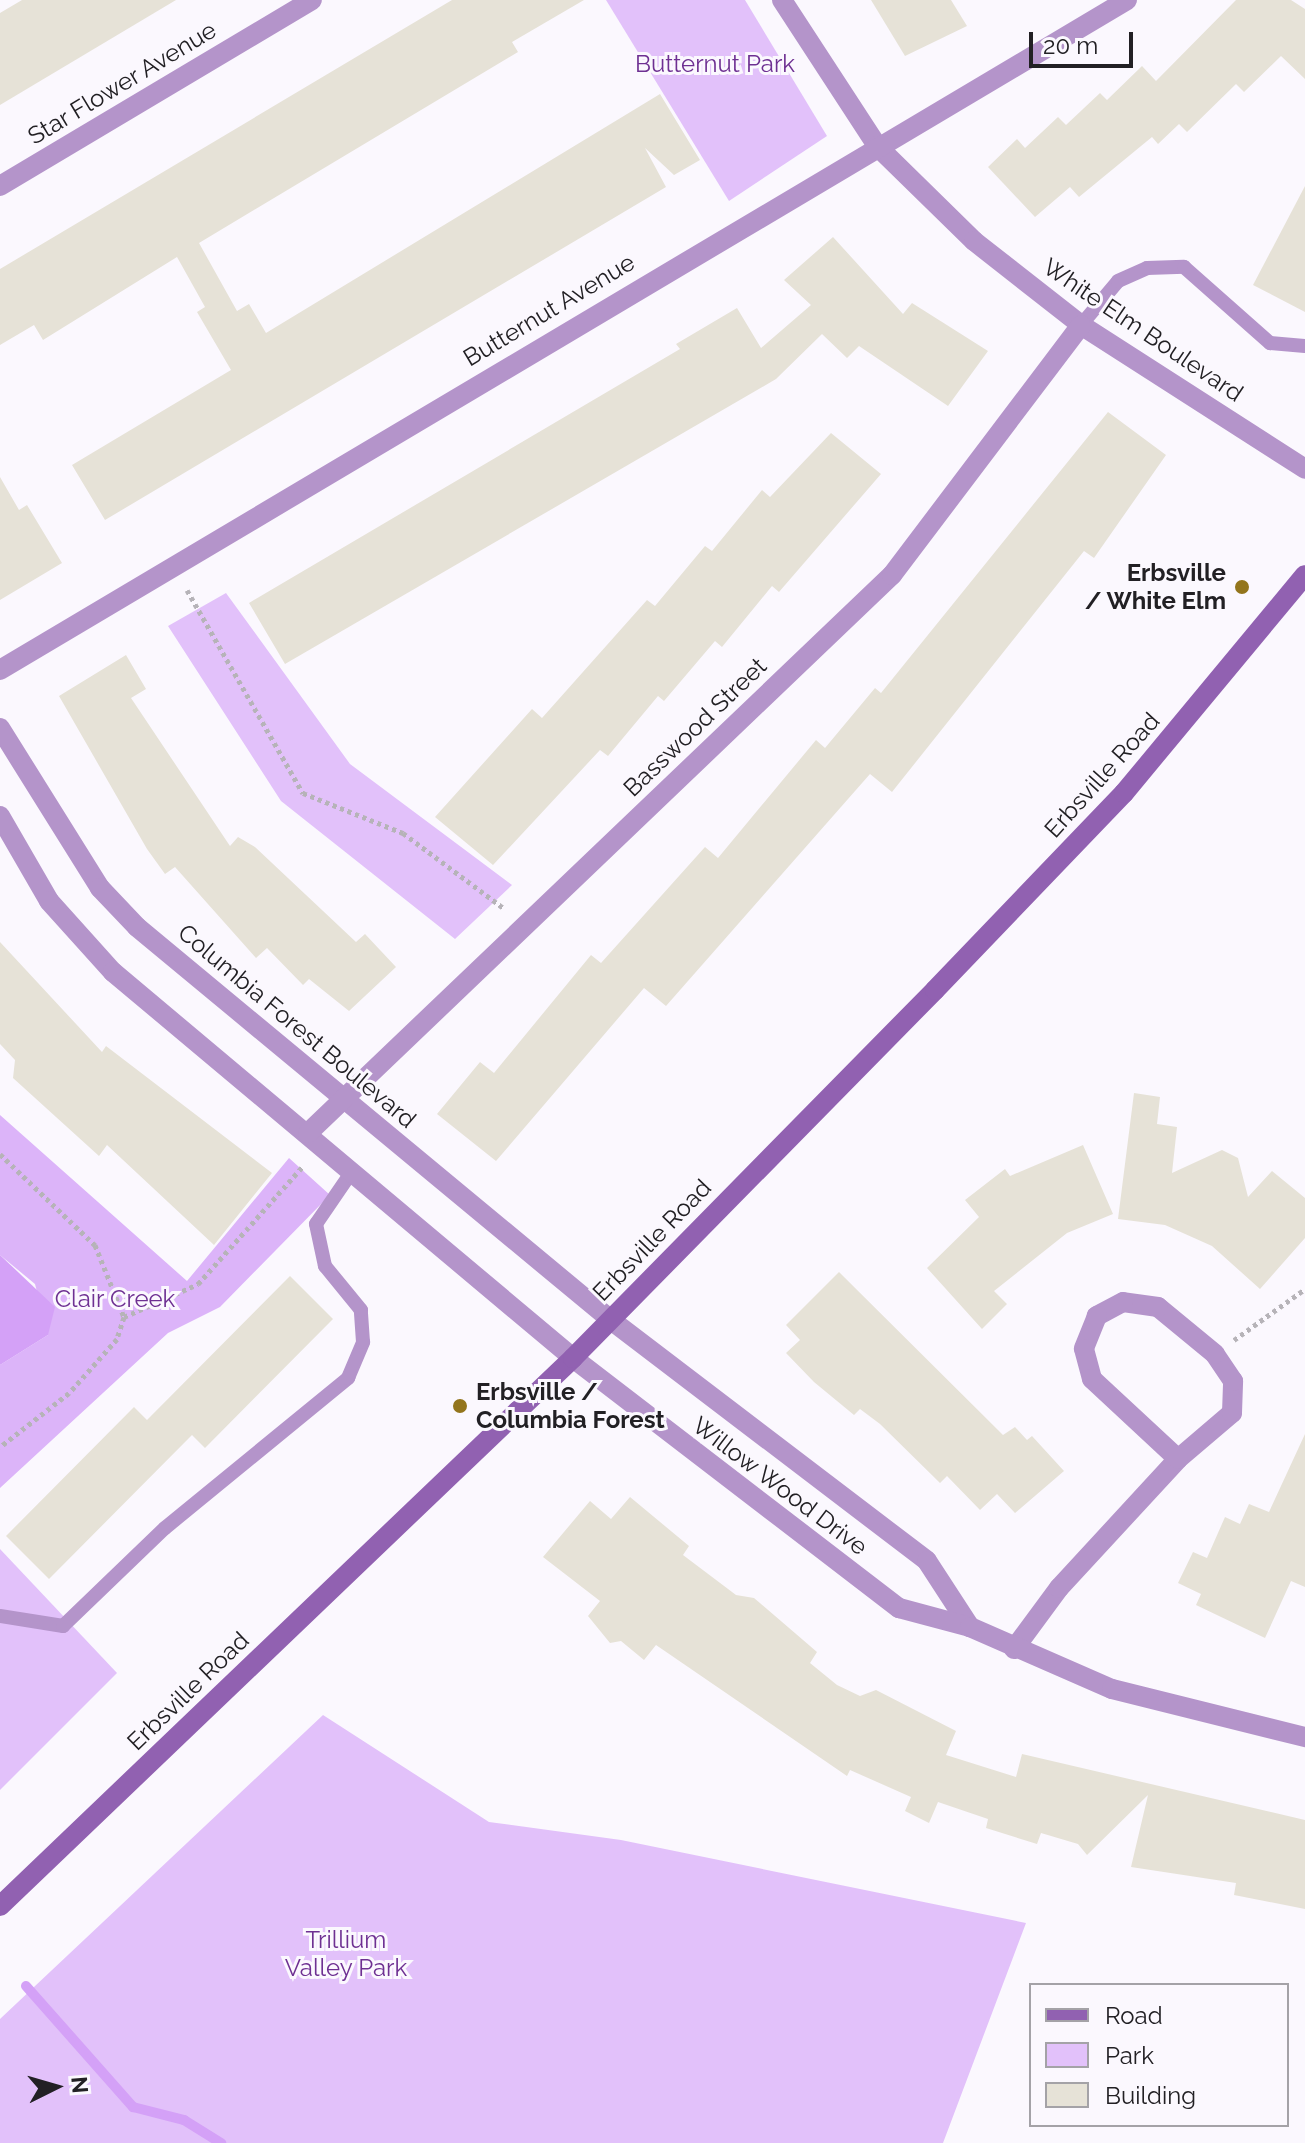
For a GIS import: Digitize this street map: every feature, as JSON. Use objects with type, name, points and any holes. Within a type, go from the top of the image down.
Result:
[{"type":"main road","name":"Erbsville Road","points":[[0,1906],[611,1320],[1124,793],[1305,575]]},
{"type":"street","name":"Star Flower Avenue","points":[[0,186],[312,0]]},
{"type":"street","name":"White Elm Boulevard","points":[[782,0],[877,146],[974,241],[1081,325],[1305,469]]},
{"type":"street","name":"Butternut Avenue","points":[[0,670],[1127,0]]},
{"type":"street","name":"Basswood Street","points":[[315,1139],[344,1099],[892,575],[1081,325]]},
{"type":"street","name":"Columbia Forest Boulevard","points":[[0,728],[100,888],[344,1099],[611,1320]]},
{"type":"street","points":[[0,816],[49,901],[113,972],[353,1170],[573,1358]]},
{"type":"street","points":[[1014,1649],[1178,1459],[1232,1413],[1233,1381],[1215,1354],[1158,1307],[1123,1302],[1097,1316],[1084,1349],[1092,1379],[1178,1459]]},
{"type":"street","name":"Willow Wood Drive","points":[[611,1320],[927,1561],[970,1627]]},
{"type":"street","name":"Willow Wood Drive","points":[[573,1358],[899,1608],[970,1627],[1014,1649],[1112,1689],[1305,1737]]},
{"type":"lane","points":[[1081,325],[1118,281],[1147,268],[1184,267],[1270,343],[1305,346]]},
{"type":"lane","points":[[0,1616],[63,1626],[165,1528],[348,1378],[363,1342],[361,1310],[315,1245],[316,1224],[353,1170]]},
{"type":"path","points":[[174,565],[303,793],[403,833],[525,924]]},
{"type":"path","points":[[124,1317],[198,1284],[315,1139]]},
{"type":"path","points":[[0,1154],[95,1245],[124,1317],[117,1339],[78,1385],[0,1447]]},
{"type":"path","points":[[1215,1354],[1305,1289]]},
{"type":"green space","name":"Butternut Park","points":[[606,0],[745,0],[827,136],[729,201]]},
{"type":"green space","points":[[226,593],[350,764],[512,885],[455,939],[281,801],[168,626]]},
{"type":"green space","name":"Clair Creek","points":[[0,1115],[187,1281],[289,1158],[330,1195],[220,1307],[168,1333],[0,1488],[0,1365],[48,1335],[35,1284],[0,1255]]},
{"type":"green space","points":[[0,1549],[117,1673],[0,1790]]},
{"type":"green space","name":"Trillium Valley Park","points":[[323,1715],[489,1822],[621,1840],[1026,1923],[943,2143],[0,2143],[0,2019]]},
{"type":"shaded area","points":[[0,1255],[55,1307],[48,1335],[0,1365]]},
{"type":"building","points":[[22,0],[176,0],[0,105],[0,13]]},
{"type":"building","points":[[452,0],[584,0],[512,42],[518,52],[199,243],[237,311],[249,304],[266,333],[660,94],[700,160],[674,175],[645,148],[666,187],[105,520],[72,465],[231,370],[197,312],[205,307],[177,257],[43,340],[34,325],[0,345],[0,269]]},
{"type":"building","points":[[871,0],[951,0],[967,26],[905,56]]},
{"type":"building","points":[[1236,0],[1291,0],[1305,9],[1305,79],[1281,56],[1244,92],[1236,84],[1187,132],[1179,124],[1158,144],[1152,137],[1079,197],[1070,187],[1035,217],[988,167],[1017,139],[1025,148],[1058,117],[1066,125],[1100,93],[1107,100],[1142,66],[1156,81]]},
{"type":"building","points":[[1305,186],[1305,312],[1253,285]]},
{"type":"building","points":[[833,237],[903,314],[912,303],[988,351],[948,406],[859,346],[847,358],[822,334],[776,379],[285,664],[249,603],[680,349],[676,344],[737,308],[761,348],[811,305],[784,280]]},
{"type":"building","points":[[1108,412],[1166,455],[1094,558],[1084,551],[892,792],[870,774],[666,1006],[644,988],[496,1161],[437,1114],[480,1062],[494,1073],[591,955],[601,963],[705,847],[718,858],[816,740],[825,748],[875,688],[881,693]]},
{"type":"building","points":[[831,433],[881,474],[779,592],[772,586],[722,647],[715,641],[664,701],[658,696],[608,756],[600,750],[493,865],[435,817],[532,709],[542,718],[647,600],[655,606],[705,546],[712,551],[762,490],[770,497]]},
{"type":"building","points":[[0,477],[19,510],[27,505],[62,563],[0,600]]},
{"type":"building","points":[[126,655],[146,689],[131,698],[230,846],[238,837],[255,847],[356,942],[365,934],[396,967],[349,1011],[309,979],[303,985],[267,948],[256,958],[175,867],[165,874],[147,849],[59,696]]},
{"type":"building","points":[[0,942],[102,1052],[106,1046],[272,1173],[214,1245],[107,1145],[99,1156],[13,1078],[15,1060],[0,1044]]},
{"type":"building","points":[[1134,1093],[1160,1097],[1157,1124],[1177,1127],[1172,1173],[1222,1150],[1238,1158],[1248,1197],[1272,1171],[1305,1198],[1305,1238],[1260,1289],[1212,1246],[1165,1225],[1118,1219]]},
{"type":"building","points":[[1083,1145],[1113,1214],[1067,1233],[994,1291],[1007,1304],[982,1329],[927,1268],[979,1217],[965,1200],[1005,1169],[1010,1176]]},
{"type":"building","points":[[839,1272],[1003,1435],[1015,1427],[1027,1440],[1032,1436],[1064,1471],[1015,1513],[997,1494],[980,1510],[947,1476],[940,1483],[880,1424],[860,1409],[854,1415],[814,1382],[786,1353],[800,1340],[786,1325]]},
{"type":"building","points":[[290,1276],[333,1319],[205,1448],[192,1435],[49,1579],[6,1536],[134,1407],[147,1420]]},
{"type":"building","points":[[1305,1434],[1305,1587],[1291,1581],[1265,1638],[1196,1605],[1201,1594],[1178,1583],[1193,1552],[1207,1558],[1225,1517],[1240,1524],[1249,1504],[1269,1512]]},
{"type":"building","points":[[630,1497],[689,1546],[683,1555],[736,1595],[754,1598],[817,1652],[810,1663],[837,1685],[860,1696],[876,1690],[956,1731],[946,1755],[1016,1777],[1022,1754],[1305,1820],[1305,1909],[1234,1895],[1236,1883],[1131,1867],[1148,1795],[1087,1855],[1078,1844],[1041,1833],[1037,1844],[986,1828],[988,1819],[938,1802],[929,1823],[905,1811],[911,1797],[850,1770],[847,1776],[656,1645],[644,1660],[621,1641],[610,1643],[588,1616],[600,1601],[543,1557],[590,1501],[611,1519]]},
{"type":"waterway","name":"Clair Creek","points":[[26,1986],[133,2107],[184,2120],[221,2143]]},
{"type":"place","name":"Erbsville / White Elm","points":[[1242,587]]},
{"type":"place","name":"Erbsville / Columbia Forest","points":[[460,1406]]}]
